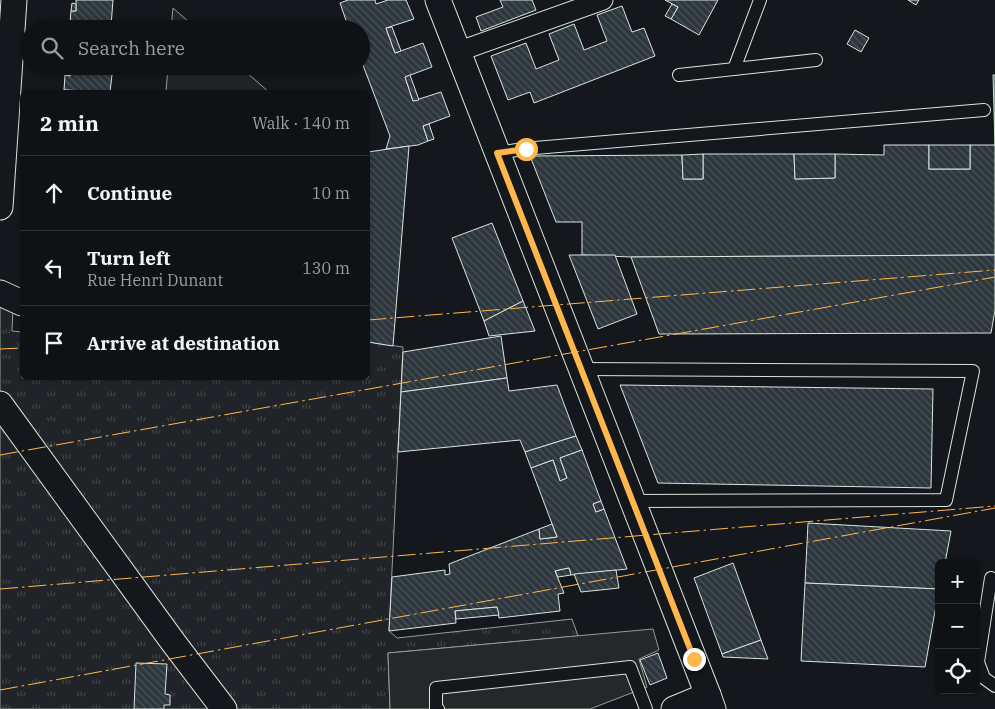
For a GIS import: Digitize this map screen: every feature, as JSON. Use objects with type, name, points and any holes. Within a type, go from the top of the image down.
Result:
[{"type":"street","points":[[0,207],[14,0]]},
{"type":"street","points":[[438,0],[711,702],[674,709]]},
{"type":"street","points":[[457,52],[603,0]]},
{"type":"street","points":[[0,293],[20,302]]},
{"type":"street","points":[[0,404],[224,709]]},
{"type":"lane","points":[[734,69],[760,0]]},
{"type":"lane","points":[[679,75],[816,60]]},
{"type":"lane","points":[[497,153],[516,149],[984,110]]},
{"type":"lane","points":[[581,369],[973,371],[946,500],[633,501]]},
{"type":"lane","points":[[991,578],[978,662],[984,678],[995,686]]},
{"type":"lane","points":[[438,709],[436,708],[436,688],[630,667],[646,709]]},
{"type":"green space","points":[[173,8],[187,20],[172,20]]},
{"type":"green space","points":[[167,75],[249,75],[267,90],[166,90]]},
{"type":"green space","points":[[0,307],[13,308],[12,331],[20,332],[20,380],[370,380],[370,342],[403,347],[389,631],[397,638],[572,619],[578,636],[388,653],[390,709],[0,709]]},
{"type":"shaded area","points":[[653,629],[659,650],[639,659],[647,687],[590,709],[390,709],[388,653]]},
{"type":"building","points":[[76,0],[113,0],[111,20],[70,20],[71,11],[76,11]]},
{"type":"building","points":[[348,0],[375,0],[376,4],[388,0],[406,0],[414,19],[386,28],[395,53],[423,43],[432,67],[405,77],[413,101],[441,92],[450,116],[423,126],[428,141],[418,145],[386,149],[390,136],[367,75],[370,75],[370,20],[346,20],[340,3]]},
{"type":"building","points":[[500,0],[532,0],[536,10],[481,31],[476,17],[503,7]]},
{"type":"building","points":[[665,0],[718,0],[699,35],[671,19],[678,7]]},
{"type":"building","points":[[908,0],[919,0],[916,5]]},
{"type":"building","points":[[72,3],[76,4],[76,11],[71,11]]},
{"type":"building","points":[[672,4],[678,7],[671,19],[665,16]]},
{"type":"building","points":[[622,6],[632,32],[644,28],[655,56],[534,103],[530,92],[508,100],[491,56],[526,43],[536,69],[559,60],[549,34],[574,24],[584,50],[607,41],[597,15]]},
{"type":"building","points":[[392,27],[401,51],[395,53],[386,28]]},
{"type":"building","points":[[855,30],[869,38],[861,52],[847,44]]},
{"type":"building","points":[[65,75],[112,75],[110,90],[64,90]]},
{"type":"building","points":[[410,75],[419,100],[413,101],[405,77]]},
{"type":"building","points":[[993,75],[995,75],[995,145]]},
{"type":"building","points":[[429,124],[434,139],[428,141],[423,126]]},
{"type":"building","points":[[884,145],[929,145],[929,169],[970,169],[970,145],[995,145],[995,255],[631,257],[582,255],[582,222],[556,222],[530,156],[682,155],[683,179],[703,179],[703,154],[794,154],[795,179],[835,178],[835,154],[884,155]]},
{"type":"building","points":[[929,145],[970,145],[970,169],[929,169]]},
{"type":"building","points":[[409,146],[393,346],[370,342],[370,152]]},
{"type":"building","points":[[703,154],[703,179],[683,179],[682,155]]},
{"type":"building","points":[[794,154],[835,154],[835,178],[795,179]]},
{"type":"building","points":[[492,223],[523,301],[484,321],[452,238]]},
{"type":"building","points":[[569,255],[615,255],[637,314],[598,329]]},
{"type":"building","points":[[995,255],[995,310],[991,333],[659,334],[631,257]]},
{"type":"building","points":[[523,301],[535,331],[489,336],[484,321]]},
{"type":"building","points":[[501,336],[507,378],[401,392],[403,352]]},
{"type":"building","points":[[507,378],[509,391],[557,385],[576,436],[525,452],[520,440],[398,452],[401,392]]},
{"type":"building","points":[[620,385],[933,389],[931,488],[658,483]]},
{"type":"building","points":[[576,436],[582,450],[560,458],[567,478],[560,481],[553,460],[531,468],[525,452]]},
{"type":"building","points":[[582,450],[601,501],[593,504],[596,512],[604,509],[627,569],[571,575],[569,568],[555,571],[564,593],[558,594],[560,611],[499,618],[497,607],[455,611],[456,623],[389,631],[392,577],[445,570],[445,575],[450,574],[449,564],[539,529],[540,539],[557,537],[531,468],[553,460],[560,481],[567,478],[560,458]]},
{"type":"building","points":[[601,501],[604,509],[596,512],[593,504]]},
{"type":"building","points":[[808,523],[951,531],[946,559],[935,559],[935,589],[805,583]]},
{"type":"building","points":[[552,524],[557,537],[540,539],[539,529]]},
{"type":"building","points":[[733,563],[761,640],[722,654],[694,578]]},
{"type":"building","points":[[569,568],[571,575],[558,577],[555,571]]},
{"type":"building","points":[[616,570],[619,588],[581,592],[574,574]]},
{"type":"building","points":[[805,583],[935,589],[935,611],[925,667],[801,661]]},
{"type":"building","points":[[497,607],[499,615],[456,619],[455,611]]},
{"type":"building","points":[[761,640],[768,659],[723,657],[722,654]]},
{"type":"building","points":[[658,653],[667,678],[650,685],[640,660]]},
{"type":"building","points":[[136,663],[167,664],[165,694],[170,695],[170,705],[164,705],[164,709],[134,709]]},
{"type":"power","points":[[370,320],[995,270]]},
{"type":"power","points":[[0,455],[995,277]]},
{"type":"power","points":[[0,349],[20,348]]},
{"type":"power","points":[[0,589],[995,506]]},
{"type":"power","points":[[0,690],[995,508]]},
{"type":"route","points":[[526,149],[497,153],[694,659]]}]
